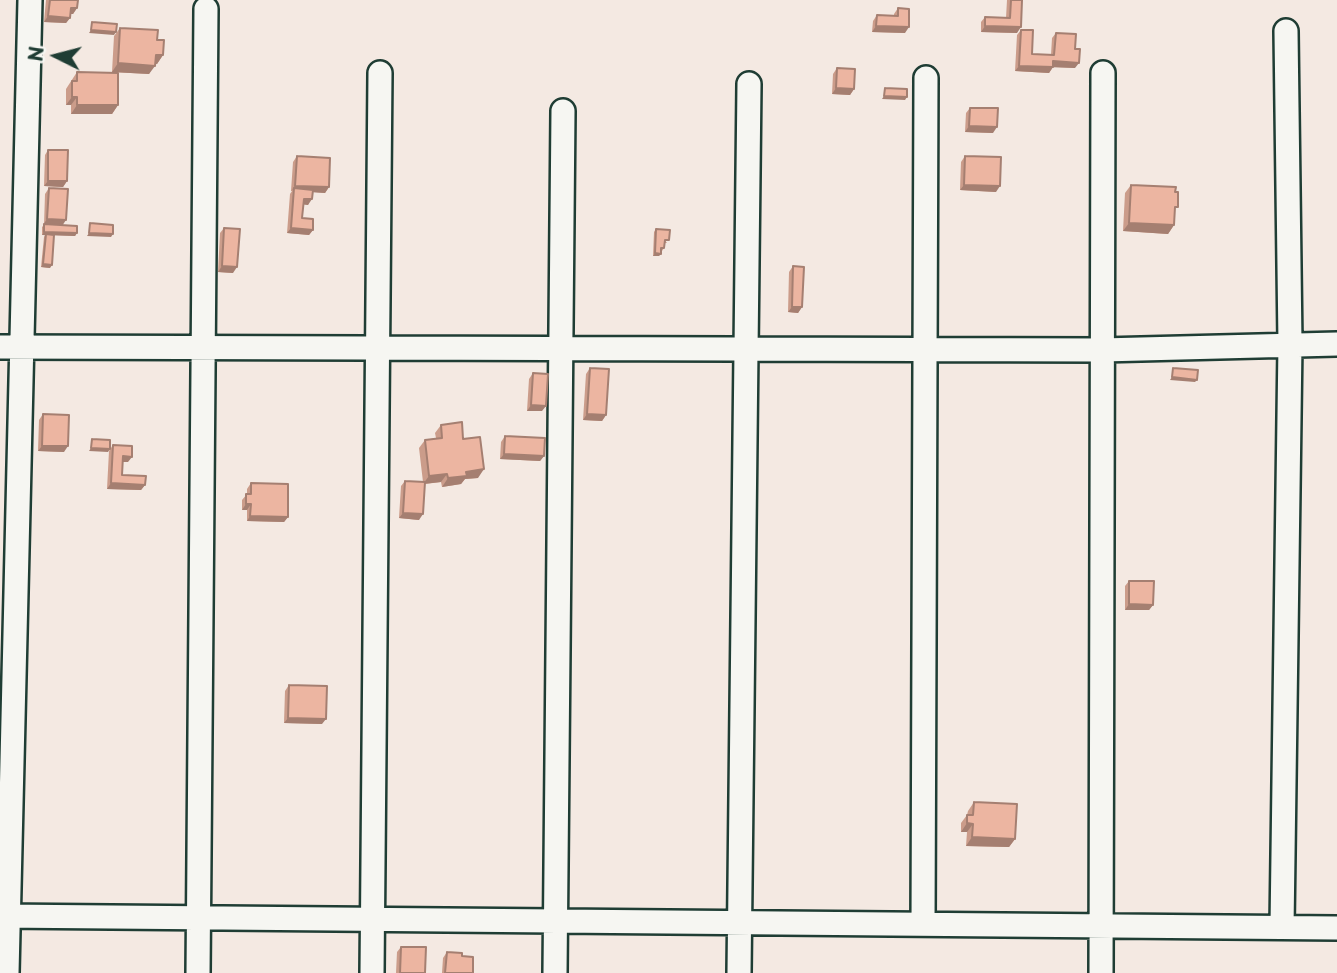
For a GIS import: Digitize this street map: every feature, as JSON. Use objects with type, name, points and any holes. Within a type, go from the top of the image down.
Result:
[{"type":"street","points":[[7,973],[4,916],[11,347],[30,0]]},
{"type":"street","points":[[198,973],[206,9]]},
{"type":"street","points":[[1282,927],[1290,344],[1286,31]]},
{"type":"street","points":[[1101,973],[1103,72]]},
{"type":"street","points":[[372,973],[380,73]]},
{"type":"street","points":[[923,924],[926,78]]},
{"type":"street","points":[[739,973],[748,84]]},
{"type":"street","points":[[555,973],[563,111]]},
{"type":"street","points":[[11,347],[1102,350],[1337,344]]},
{"type":"street","points":[[4,916],[1337,928]]},
{"type":"building","points":[[50,0],[78,0],[77,8],[71,8],[70,18],[48,16]]},
{"type":"building","points":[[1011,0],[1022,0],[1021,27],[985,26],[985,17],[1010,18]]},
{"type":"building","points":[[898,8],[909,9],[909,27],[876,26],[877,15],[898,16]]},
{"type":"building","points":[[92,22],[117,24],[116,32],[91,30]]},
{"type":"building","points":[[120,28],[158,30],[157,40],[164,40],[163,55],[156,55],[155,66],[118,63]]},
{"type":"building","points":[[1021,30],[1033,30],[1032,54],[1054,55],[1056,33],[1076,34],[1075,49],[1080,49],[1079,63],[1053,61],[1053,67],[1019,66]]},
{"type":"building","points":[[837,68],[855,69],[854,89],[836,88]]},
{"type":"building","points":[[77,72],[118,73],[118,105],[77,105],[77,97],[72,97],[72,81],[77,81]]},
{"type":"building","points":[[885,88],[907,89],[907,97],[884,96]]},
{"type":"building","points":[[970,108],[998,108],[997,127],[969,126]]},
{"type":"building","points":[[48,150],[68,150],[67,181],[48,181]]},
{"type":"building","points":[[297,156],[330,158],[329,187],[295,186]]},
{"type":"building","points":[[965,156],[1001,157],[1000,186],[964,185]]},
{"type":"building","points":[[1131,185],[1176,187],[1178,207],[1175,207],[1174,225],[1129,223]]},
{"type":"building","points":[[49,188],[68,189],[66,220],[47,219]]},
{"type":"building","points":[[294,188],[313,190],[312,199],[304,199],[302,218],[313,219],[313,230],[291,228]]},
{"type":"building","points":[[90,223],[113,225],[113,234],[89,233]]},
{"type":"building","points":[[44,224],[77,226],[77,233],[44,232]]},
{"type":"building","points":[[224,228],[240,229],[237,267],[222,266]]},
{"type":"building","points":[[656,229],[670,230],[669,240],[665,240],[661,254],[655,253]]},
{"type":"building","points":[[46,234],[54,235],[52,265],[43,264]]},
{"type":"building","points":[[793,266],[804,267],[802,307],[792,307]]},
{"type":"building","points":[[590,368],[609,369],[606,415],[587,414]]},
{"type":"building","points":[[1173,368],[1198,370],[1197,380],[1172,377]]},
{"type":"building","points":[[533,373],[548,374],[546,406],[531,405]]},
{"type":"building","points":[[43,414],[69,415],[68,446],[42,446]]},
{"type":"building","points":[[462,422],[463,439],[480,437],[484,469],[466,472],[467,476],[429,476],[425,440],[442,438],[441,425]]},
{"type":"building","points":[[505,436],[545,438],[544,456],[504,454]]},
{"type":"building","points":[[92,439],[110,440],[110,449],[91,448]]},
{"type":"building","points":[[113,445],[132,446],[132,457],[123,456],[122,475],[146,476],[145,485],[111,483]]},
{"type":"building","points":[[405,481],[425,482],[423,514],[403,513]]},
{"type":"building","points":[[251,483],[288,484],[288,517],[250,516],[251,504],[246,504],[246,494],[251,494]]},
{"type":"building","points":[[1129,581],[1154,581],[1153,605],[1129,604]]},
{"type":"building","points":[[289,685],[327,686],[326,719],[288,718]]},
{"type":"building","points":[[974,802],[1017,804],[1015,839],[972,837],[973,824],[967,823],[967,815],[973,815]]},
{"type":"building","points":[[401,947],[426,947],[425,973],[400,973]]},
{"type":"building","points":[[447,952],[473,957],[473,973],[445,973]]}]
